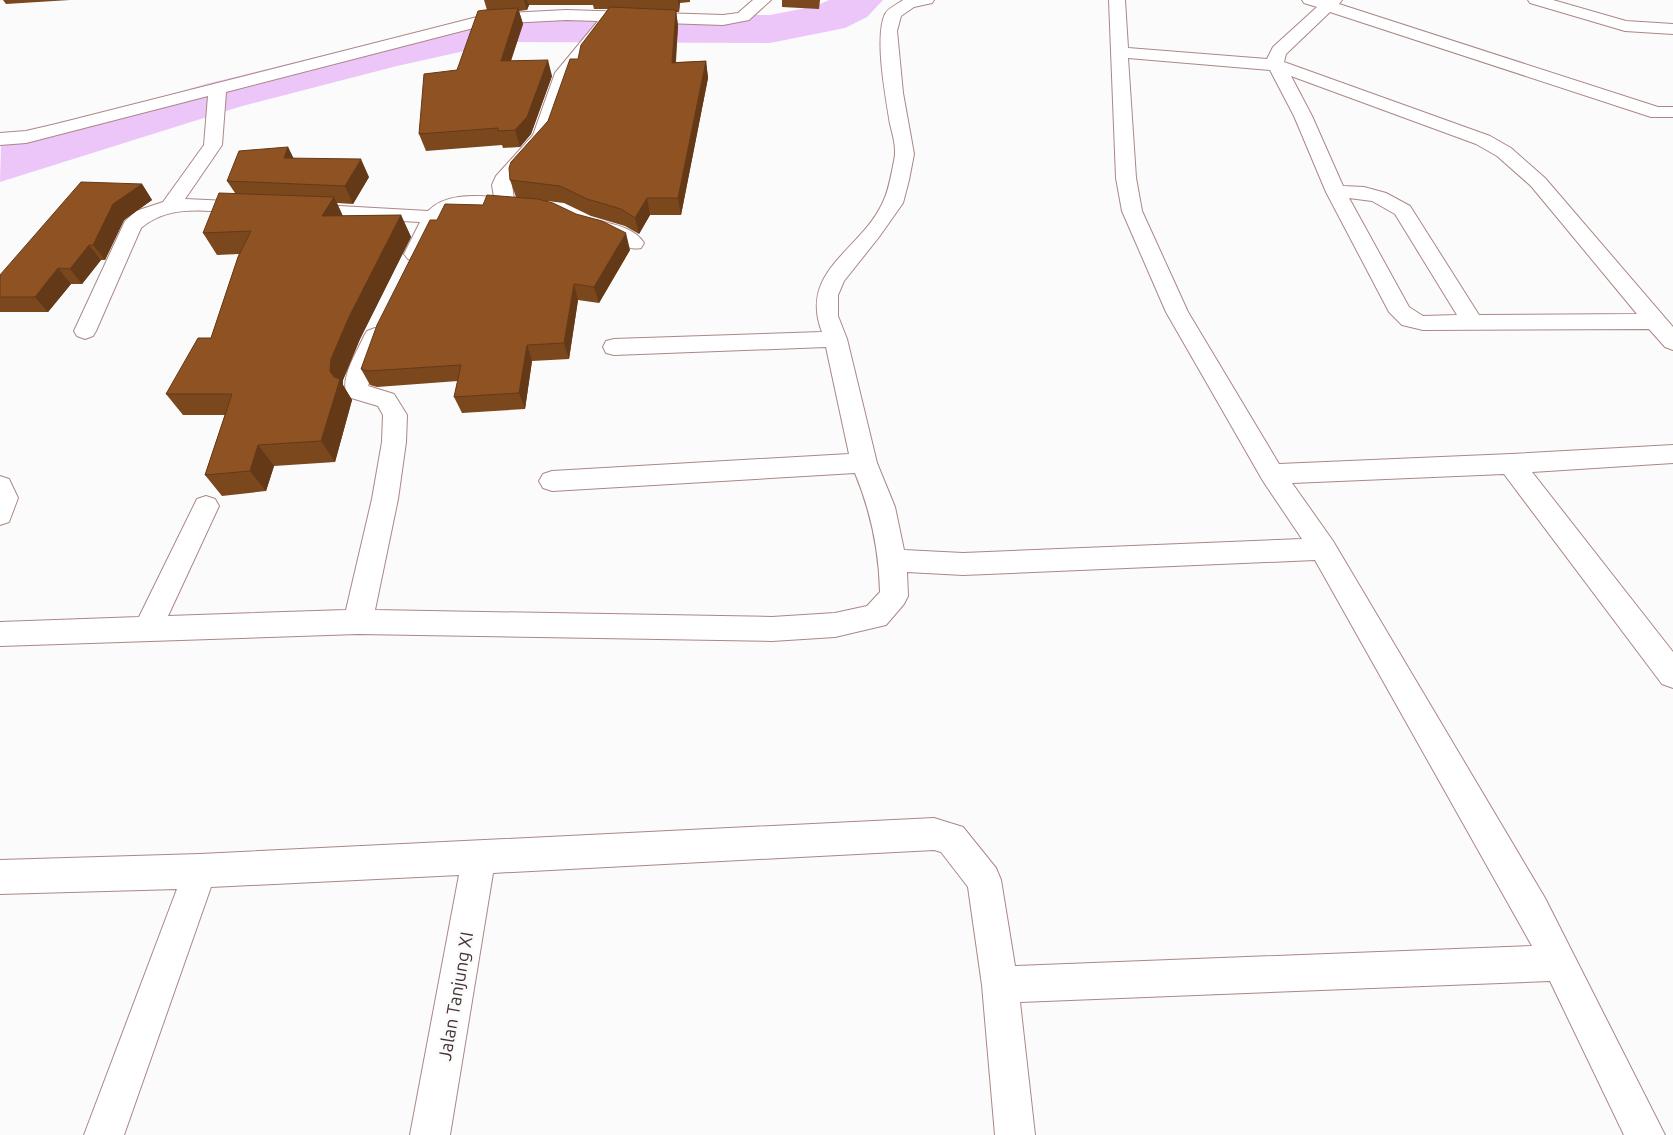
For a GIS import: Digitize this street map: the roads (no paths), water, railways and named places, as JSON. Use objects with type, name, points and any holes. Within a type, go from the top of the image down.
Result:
[{"type":"street","points":[[0,139],[26,137],[217,94],[489,19],[519,16],[602,24],[733,19],[743,17],[763,0]]},
{"type":"street","points":[[0,634],[358,622],[772,629],[835,625],[876,616],[894,596],[893,560],[882,506],[864,462],[836,339],[827,316],[827,295],[834,279],[872,233],[893,203],[905,154],[894,94],[889,31],[893,14],[909,3],[926,0]]},
{"type":"street","points":[[1117,0],[1126,178],[1132,211],[1178,312],[1272,474],[1322,549],[1533,910],[1644,1135]]},
{"type":"street","points":[[1310,0],[1331,3],[1665,112],[1673,130]]},
{"type":"street","points":[[1536,0],[1625,26],[1673,29]]},
{"type":"street","points":[[1331,3],[1279,51],[1275,58],[1276,65],[1304,116],[1336,192],[1400,312],[1410,320],[1424,323],[1655,321]]},
{"type":"street","points":[[505,204],[502,185],[506,176],[542,137],[564,73],[602,24]]},
{"type":"street","points":[[1119,52],[1276,65],[1483,140],[1504,152],[1538,182],[1673,342]]},
{"type":"street","points":[[171,205],[212,145],[217,94]]},
{"type":"street","points":[[1336,192],[1368,192],[1388,199],[1403,210],[1473,323]]},
{"type":"street","points":[[406,273],[432,217],[439,208],[456,203],[539,207]]},
{"type":"street","points":[[85,331],[132,225],[146,212],[171,205],[432,217]]},
{"type":"street","points":[[577,219],[617,232],[634,243]]},
{"type":"street","points":[[358,622],[385,499],[394,442],[395,415],[386,400],[356,391],[370,348],[385,315]]},
{"type":"street","points":[[614,347],[836,339]]},
{"type":"street","points":[[1272,474],[1511,464],[1673,454]]},
{"type":"street","points":[[552,481],[864,462]]},
{"type":"street","points":[[1511,464],[1671,670]]},
{"type":"street","points":[[0,486],[5,498],[0,515]]},
{"type":"street","points":[[148,629],[206,506]]},
{"type":"street","points":[[893,560],[963,564],[1322,549]]},
{"type":"street","points":[[0,877],[200,871],[934,834],[951,839],[984,880],[1000,985],[1015,1135]]},
{"type":"street","name":"Jalan Tanjung XI","points":[[430,1135],[479,857]]},
{"type":"street","points":[[104,1135],[200,871]]},
{"type":"street","points":[[1000,985],[1560,963]]},
{"type":"waterway","points":[[0,166],[20,157],[224,95],[393,52],[505,28],[770,29],[829,18],[851,7],[860,0]]}]
